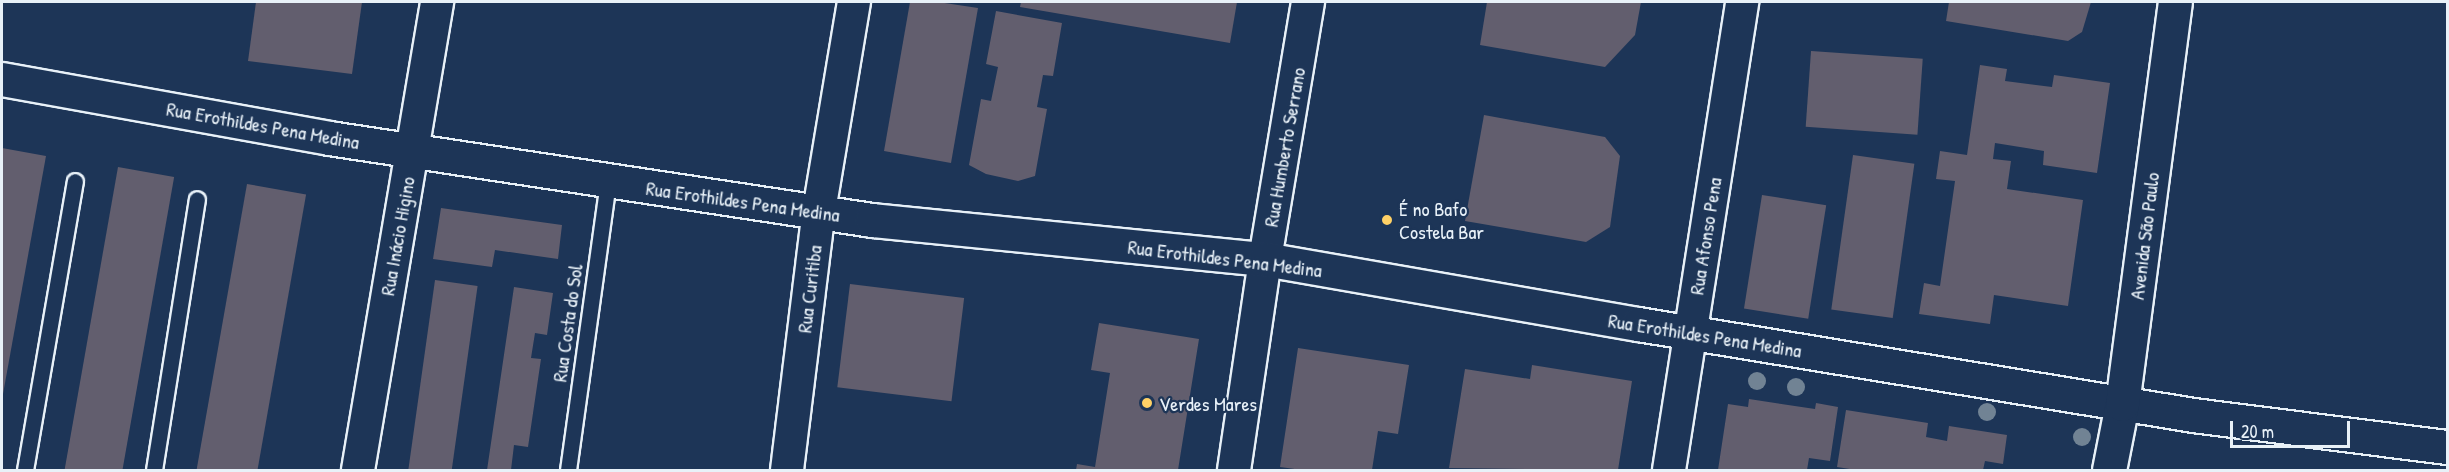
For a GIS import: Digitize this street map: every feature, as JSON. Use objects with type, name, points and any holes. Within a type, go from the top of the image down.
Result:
[{"type":"street","name":"Rua Inácio Higino","points":[[358,471],[437,2]]},
{"type":"street","name":"Rua Curitiba","points":[[787,471],[819,211],[854,2]]},
{"type":"street","name":"Rua Humberto Serrano","points":[[1234,471],[1265,259],[1308,2]]},
{"type":"street","name":"Rua Afonso Pena","points":[[1669,471],[1742,2]]},
{"type":"street","name":"Avenida São Paulo","points":[[2109,471],[2122,404],[2175,2]]},
{"type":"street","name":"Rua Erothildes Pena Medina","points":[[2,79],[329,138],[608,181],[872,220],[1265,259],[1690,333],[2122,404],[2448,447]]},
{"type":"lane","points":[[25,471],[75,181]]},
{"type":"lane","name":"Rua Costa do Sol","points":[[567,471],[608,181]]},
{"type":"lane","points":[[154,471],[197,199]]},
{"type":"building","points":[[256,2],[362,2],[352,74],[248,61]]},
{"type":"building","points":[[910,2],[938,2],[978,8],[951,163],[884,151]]},
{"type":"building","points":[[1021,2],[1237,2],[1230,43],[1020,7]]},
{"type":"building","points":[[1487,2],[1641,2],[1635,35],[1605,67],[1480,45]]},
{"type":"building","points":[[1949,2],[2091,2],[2082,32],[2068,41],[1946,21]]},
{"type":"building","points":[[996,11],[1062,23],[1053,76],[1043,75],[1037,107],[1047,109],[1035,176],[1018,181],[986,174],[969,165],[981,99],[991,101],[998,67],[986,64]]},
{"type":"building","points":[[1811,51],[1923,59],[1917,135],[1806,127]]},
{"type":"building","points":[[1980,65],[2007,69],[2005,81],[2052,87],[2054,75],[2110,83],[2097,173],[2043,165],[2044,151],[1995,143],[1993,159],[2011,161],[2007,189],[2083,200],[2068,306],[1994,295],[1990,324],[1919,314],[1924,283],[1940,286],[1955,181],[1936,179],[1940,151],[1967,155]]},
{"type":"building","points":[[1484,115],[1605,137],[1620,156],[1610,227],[1586,242],[1465,221]]},
{"type":"building","points":[[2,148],[46,156],[3,394],[2,394]]},
{"type":"building","points":[[1853,155],[1914,164],[1893,318],[1831,309]]},
{"type":"building","points":[[118,167],[174,177],[122,470],[65,469]]},
{"type":"building","points":[[247,184],[306,194],[257,470],[197,470]]},
{"type":"building","points":[[1762,195],[1826,205],[1808,319],[1744,309]]},
{"type":"building","points":[[441,208],[562,225],[558,259],[495,250],[492,267],[433,259]]},
{"type":"building","points":[[435,280],[478,286],[452,470],[408,470]]},
{"type":"building","points":[[850,284],[964,298],[951,401],[837,387]]},
{"type":"building","points":[[514,287],[553,293],[547,335],[535,333],[531,358],[541,359],[528,447],[514,445],[511,470],[487,470]]},
{"type":"building","name":"Verdes Mares","points":[[1099,323],[1199,339],[1178,470],[1076,470],[1077,464],[1095,467],[1110,373],[1091,370]]},
{"type":"building","points":[[1298,348],[1409,365],[1398,434],[1378,431],[1372,470],[1302,470],[1280,467]]},
{"type":"building","points":[[1532,365],[1632,381],[1618,470],[1449,468],[1465,369],[1530,379]]},
{"type":"building","points":[[1749,399],[1815,409],[1816,403],[1838,407],[1830,461],[1809,458],[1807,470],[1718,470],[1728,404],[1748,407]]},
{"type":"building","points":[[1846,410],[1928,423],[1926,437],[1947,441],[1949,426],[2007,435],[2003,464],[1985,461],[1983,470],[1856,470],[1837,467]]},
{"type":"place","name":"É no Bafo Costela Bar","points":[[1387,220]]},
{"type":"place","name":"Verdes Mares","points":[[1147,403]]}]
